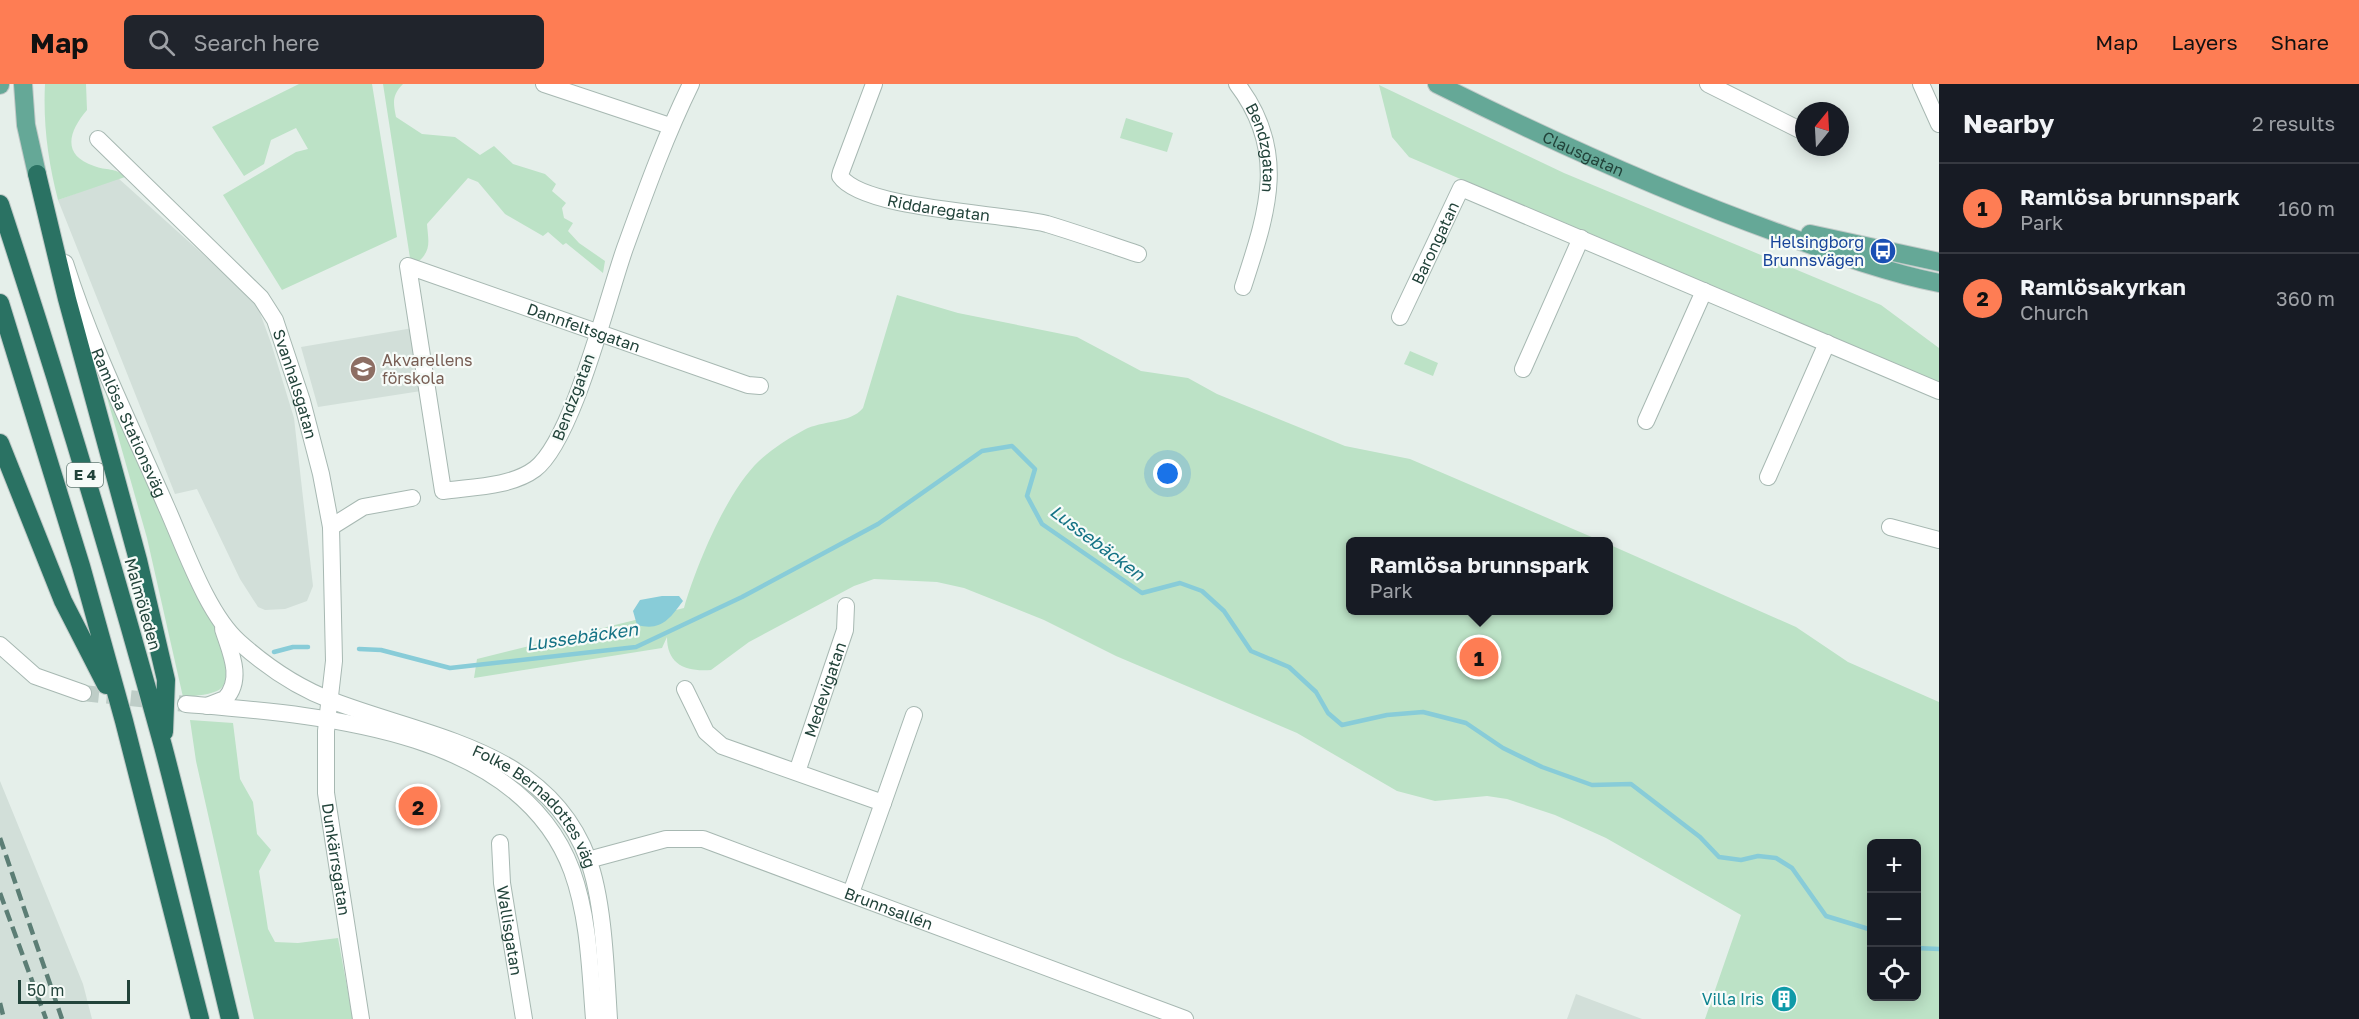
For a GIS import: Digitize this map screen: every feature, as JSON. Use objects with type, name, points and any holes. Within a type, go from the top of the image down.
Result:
[{"type":"highway","points":[[38,174],[67,299],[138,560],[166,680],[163,748]]},
{"type":"highway","name":"Malmöleden","points":[[0,204],[82,464],[163,748],[230,1019]]},
{"type":"highway","name":"E 4","points":[[0,303],[81,566],[124,721],[200,1019]]},
{"type":"highway","points":[[0,443],[63,601],[124,721]]},
{"type":"main road","name":"Ramlösa Stationsväg","points":[[23,84],[26,124],[38,174]]},
{"type":"main road","name":"Clausgatan","points":[[1437,84],[1548,140],[1732,216],[1836,254],[1939,283]]},
{"type":"main road","name":"Clausgatan","points":[[1732,216],[1939,262]]},
{"type":"street","points":[[544,84],[670,126]]},
{"type":"street","name":"Bendzgatan","points":[[408,266],[443,491],[516,479],[529,473],[543,461],[557,443],[566,423],[670,126],[691,84]]},
{"type":"street","name":"Riddaregatan","points":[[874,84],[845,156],[840,176],[846,183],[893,201],[1046,224],[1138,254]]},
{"type":"street","name":"Bendzgatan","points":[[1237,84],[1260,123],[1268,151],[1270,180],[1266,211],[1243,287]]},
{"type":"street","points":[[1708,84],[1795,128]]},
{"type":"street","points":[[1921,84],[1939,123]]},
{"type":"street","name":"Svanhalsgatan","points":[[98,139],[268,307],[304,411],[321,474],[331,527],[334,661],[331,700]]},
{"type":"street","name":"Ramlösa Stationsväg","points":[[38,174],[68,272],[101,358],[221,625],[281,675],[331,700]]},
{"type":"street","name":"Barongatan","points":[[1400,317],[1461,188],[1939,391]]},
{"type":"street","points":[[1523,369],[1581,238]]},
{"type":"street","name":"Dannfeltsgatan","points":[[408,266],[597,330],[748,385],[760,386]]},
{"type":"street","points":[[1646,421],[1704,291]]},
{"type":"street","points":[[1768,477],[1827,343]]},
{"type":"street","points":[[331,527],[363,507],[412,498]]},
{"type":"street","points":[[1890,527],[1939,540]]},
{"type":"street","name":"Medevigatan","points":[[797,772],[845,630],[846,606]]},
{"type":"street","points":[[206,706],[225,699],[235,678],[233,660],[221,625]]},
{"type":"street","points":[[0,645],[35,676],[83,693]]},
{"type":"street","points":[[685,689],[695,713],[713,740],[722,746],[883,803]]},
{"type":"street","name":"Dunkärrsgatan","points":[[331,700],[327,718],[326,793],[361,1019]]},
{"type":"street","name":"Folke Bernadottes väg","points":[[331,700],[489,755],[509,765],[535,784],[566,820],[581,842],[588,860],[599,907],[609,1019]]},
{"type":"street","points":[[186,704],[327,718]]},
{"type":"street","points":[[851,893],[915,715]]},
{"type":"street","name":"Folke Bernadottes väg","points":[[327,718],[375,729],[474,762],[503,781],[531,805],[562,850],[579,891],[589,952],[594,1019]]},
{"type":"street","name":"Brunnsallén","points":[[588,860],[666,839],[703,839],[1185,1019]]},
{"type":"street","name":"Wallisgatan","points":[[500,843],[502,883],[524,1019]]},
{"type":"shaded area","points":[[118,178],[256,302],[294,418],[313,586],[307,601],[285,609],[265,610],[258,607],[240,579],[197,489],[175,494],[58,200]]},
{"type":"shaded area","name":"Akvarellens förskola","points":[[413,328],[421,391],[318,407],[301,347]]},
{"type":"shaded area","points":[[0,781],[83,984],[92,1019],[0,1019]]},
{"type":"shaded area","points":[[1576,994],[1642,1019],[1567,1019]]},
{"type":"green space","points":[[45,84],[86,84],[87,110],[73,134],[71,142],[73,149],[76,156],[83,161],[114,170],[125,177],[58,200],[47,142]]},
{"type":"green space","points":[[299,84],[372,84],[397,237],[282,290],[223,195],[296,152],[308,149],[296,128],[271,140],[264,164],[244,176],[212,127]]},
{"type":"green space","points":[[383,84],[403,84],[394,99],[396,117],[422,134],[455,137],[480,155],[494,146],[513,164],[545,174],[556,184],[552,191],[566,203],[562,208],[564,218],[573,223],[568,231],[579,243],[605,261],[603,273],[566,243],[563,245],[548,232],[543,236],[505,214],[478,182],[468,178],[427,224],[426,253],[419,261],[410,258]]},
{"type":"green space","points":[[1379,85],[1564,173],[1881,305],[1939,348],[1939,383],[1409,157],[1392,137]]},
{"type":"green space","points":[[1126,118],[1173,133],[1167,152],[1120,138]]},
{"type":"green space","points":[[897,295],[958,313],[1077,337],[1141,371],[1188,378],[1217,394],[1345,446],[1410,459],[1592,537],[1346,537],[1346,615],[1613,615],[1613,546],[1796,627],[1848,662],[1939,702],[1939,1019],[1705,1019],[1741,915],[1606,838],[1555,815],[1507,799],[1487,796],[1435,801],[1397,791],[1297,733],[1116,656],[1044,620],[964,588],[937,582],[874,579],[854,586],[749,642],[711,670],[686,668],[679,664],[670,654],[667,637],[662,648],[474,678],[477,659],[684,608],[714,530],[747,474],[769,452],[798,433],[811,427],[851,417],[863,408]]},
{"type":"green space","points":[[1410,351],[1438,363],[1433,376],[1404,364]]},
{"type":"green space","points":[[102,380],[222,644],[226,679],[223,686],[210,693],[183,697],[147,538]]},
{"type":"green space","points":[[190,720],[233,723],[240,779],[253,802],[257,834],[271,850],[259,871],[268,929],[275,942],[298,943],[338,938],[353,1019],[254,1019],[196,761]]},
{"type":"water","points":[[679,596],[683,601],[664,622],[652,626],[637,625],[633,611],[640,600]]},
{"type":"waterway","name":"Lussebäcken","points":[[359,649],[381,650],[450,668],[636,647],[742,597],[878,524],[982,451],[1012,446],[1035,469],[1027,496],[1042,524],[1142,593],[1180,583],[1202,591],[1224,611],[1251,651],[1289,667],[1316,692],[1328,713],[1342,725],[1387,715],[1423,712],[1466,723],[1503,748],[1542,767],[1592,785],[1631,784],[1700,837],[1719,857],[1741,860],[1758,856],[1776,858],[1792,868],[1826,916],[1867,928]]},
{"type":"waterway","name":"Lussebäcken","points":[[274,652],[293,647],[308,647]]},
{"type":"waterway","name":"Lussebäcken","points":[[1921,948],[1939,949]]},
{"type":"tunnel","points":[[83,693],[186,704]]},
{"type":"railway","points":[[0,838],[62,1019]]},
{"type":"railway","points":[[0,893],[46,1019]]},
{"type":"railway","points":[[0,1003],[4,1019]]},
{"type":"place","name":"Helsingborg Brunnsvägen","points":[[1883,251]]},
{"type":"place","name":"Akvarellens förskola","points":[[363,369]]},
{"type":"place","name":"Ramlösa brunnspark","points":[[1479,657]]},
{"type":"place","name":"Ramlösakyrkan","points":[[418,806]]},
{"type":"place","name":"Villa Iris","points":[[1784,999]]}]
